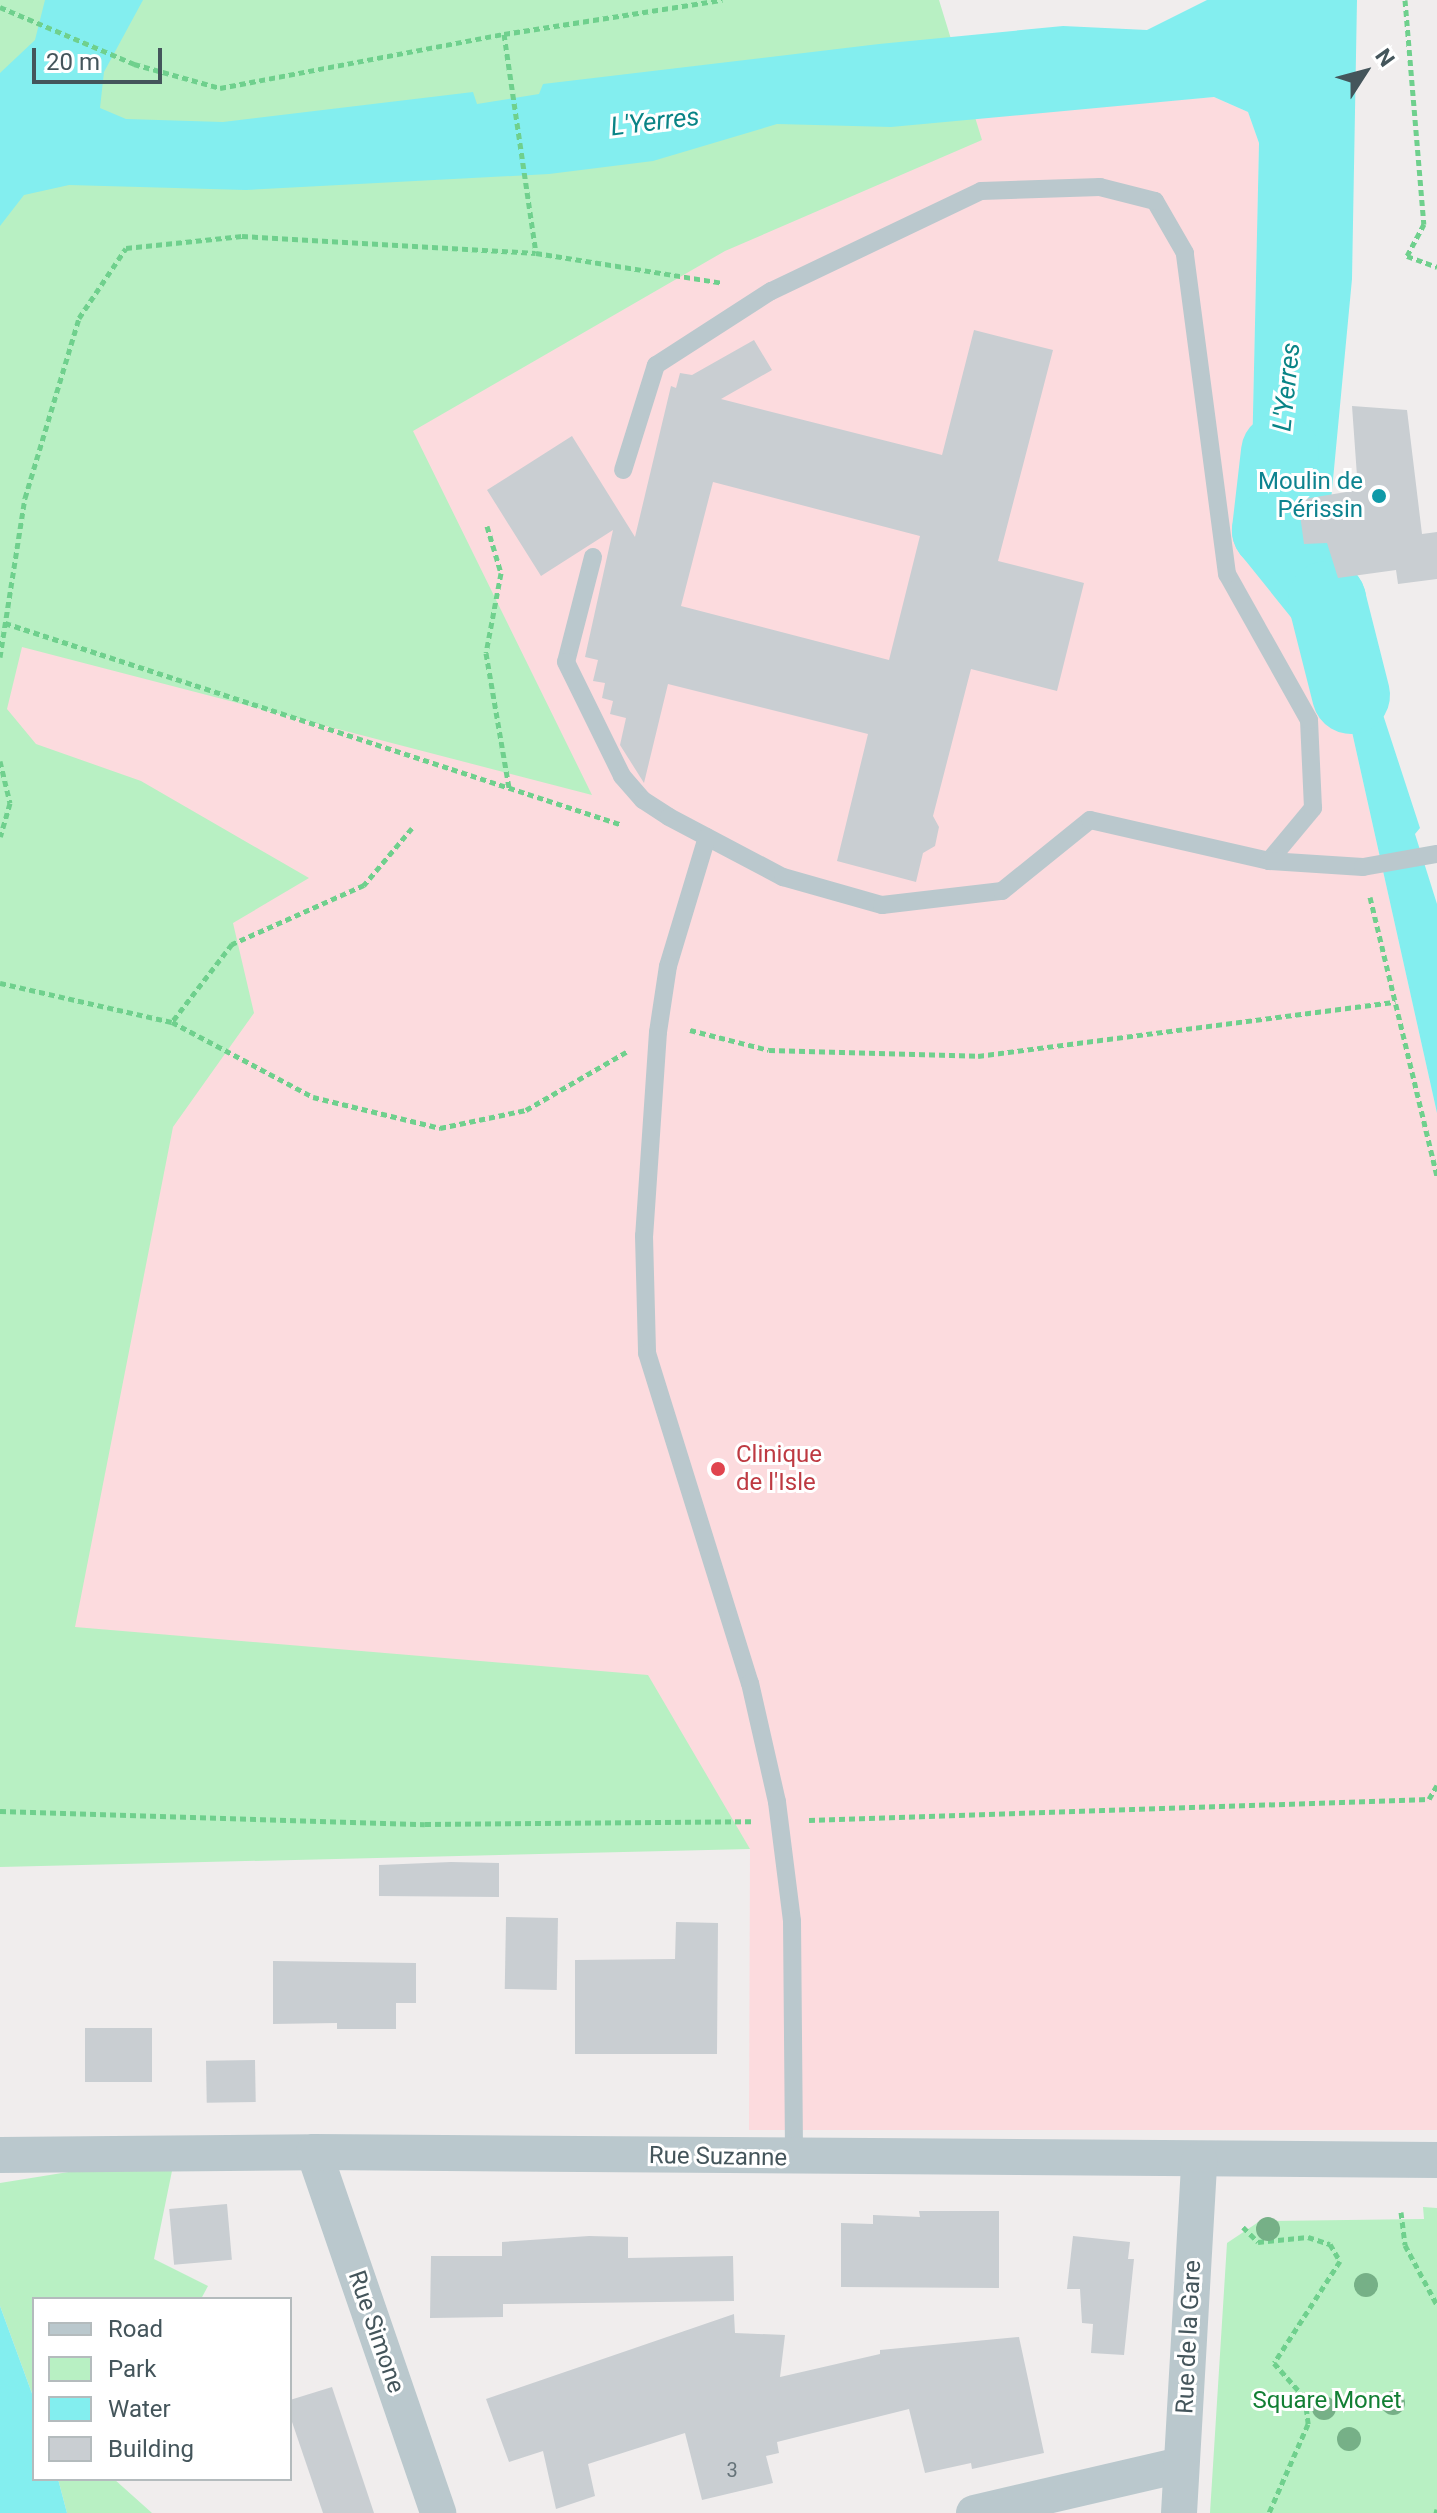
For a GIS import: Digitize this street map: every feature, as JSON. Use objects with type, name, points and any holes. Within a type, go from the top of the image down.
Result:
[{"type":"street","name":"Rue Suzanne","points":[[0,2155],[314,2152],[1199,2161],[1437,2160]]},
{"type":"street","name":"Rue Simone","points":[[314,2152],[438,2513]]},
{"type":"street","name":"Rue de la Gare","points":[[1179,2513],[1199,2161]]},
{"type":"street","points":[[974,2513],[1181,2465]]},
{"type":"lane","points":[[623,470],[656,365],[771,291],[981,191],[1100,187],[1155,201],[1185,253],[1227,574],[1309,720],[1313,808],[1269,861]]},
{"type":"lane","points":[[593,557],[566,662],[622,776],[643,800],[669,817],[783,877],[882,905],[1002,891],[1090,820],[1269,861],[1365,866],[1434,854]]},
{"type":"lane","points":[[707,837],[668,966],[658,1032],[644,1236],[647,1353],[750,1683],[779,1821],[792,1921],[794,2158]]},
{"type":"path","points":[[3,9],[134,64],[220,88],[504,34],[722,0]]},
{"type":"path","points":[[1405,0],[1424,224],[1407,256],[1437,267]]},
{"type":"path","points":[[504,34],[508,87],[536,253]]},
{"type":"path","points":[[0,657],[25,498],[79,318],[126,248],[242,236],[536,253],[771,291]]},
{"type":"path","points":[[487,526],[501,573],[486,653],[509,789]]},
{"type":"path","points":[[5,623],[632,828],[669,817]]},
{"type":"path","points":[[0,761],[10,803],[0,837]]},
{"type":"path","points":[[172,1022],[232,944],[364,885],[412,828]]},
{"type":"path","points":[[1365,866],[1437,1176]]},
{"type":"path","points":[[0,983],[172,1022],[313,1097],[440,1128],[526,1110],[658,1032],[689,1030],[769,1050],[978,1056],[1396,1002]]},
{"type":"path","points":[[0,1811],[425,1824],[779,1821],[1429,1799],[1437,1785]]},
{"type":"path","points":[[1401,2212],[1405,2245],[1437,2305]]},
{"type":"path","points":[[1243,2227],[1258,2242],[1308,2237],[1330,2244],[1340,2261],[1274,2363],[1305,2398],[1308,2424],[1269,2513]]},
{"type":"shaded area","name":"Clinique de l'Isle","points":[[1214,97],[1248,112],[1259,143],[1251,503],[1259,519],[1259,537],[1315,566],[1437,1113],[1437,2130],[749,2130],[750,1849],[0,1824],[0,226],[975,116]]},
{"type":"green space","points":[[0,0],[939,0],[982,140],[725,251],[413,431],[592,795],[22,647],[7,709],[36,744],[141,781],[309,878],[233,923],[254,1013],[173,1127],[75,1627],[648,1675],[750,1849],[0,1867]]},
{"type":"green space","points":[[87,2169],[172,2171],[154,2259],[208,2286],[202,2297],[32,2297],[32,2394],[0,2306],[0,2183]]},
{"type":"green space","name":"Square Monet","points":[[1423,2207],[1437,2208],[1437,2513],[1210,2513],[1227,2243],[1260,2221],[1424,2219]]},
{"type":"green space","points":[[59,2481],[116,2481],[152,2513],[67,2513]]},
{"type":"water","points":[[45,0],[143,0],[104,72],[100,108],[126,119],[223,122],[473,92],[477,104],[539,94],[543,84],[879,44],[1063,26],[1147,30],[1207,0],[1357,0],[1352,279],[1327,543],[1420,828],[1415,834],[1437,904],[1437,1113],[1315,566],[1258,537],[1259,519],[1251,503],[1259,143],[1248,112],[1214,97],[891,127],[777,124],[653,161],[549,174],[246,190],[69,185],[24,195],[0,226],[0,73],[35,40]]},
{"type":"water","points":[[0,2306],[32,2394],[32,2481],[59,2481],[67,2513],[0,2513]]},
{"type":"building","points":[[974,330],[1053,350],[998,561],[1084,583],[1057,691],[971,669],[933,816],[939,827],[935,846],[923,853],[916,882],[837,861],[868,734],[668,684],[644,783],[620,745],[626,718],[610,714],[613,701],[602,698],[605,683],[593,681],[598,660],[585,657],[613,530],[541,576],[487,490],[572,436],[635,537],[671,386],[676,388],[680,373],[692,375],[754,340],[772,370],[721,399],[942,455]],"holes":[[[713,482],[920,536],[889,660],[681,606]]]},
{"type":"building","name":"Moulin de Périssin","points":[[1352,406],[1407,410],[1422,534],[1437,532],[1437,579],[1398,584],[1396,570],[1338,578],[1327,543],[1304,544],[1298,500],[1358,490]]},
{"type":"building","points":[[499,1863],[499,1897],[379,1896],[379,1865]]},
{"type":"building","points":[[506,1917],[558,1918],[557,1990],[505,1989]]},
{"type":"building","points":[[676,1922],[718,1923],[717,2054],[575,2054],[575,1960],[675,1959]]},
{"type":"building","points":[[273,1961],[416,1963],[416,2003],[396,2003],[396,2029],[337,2029],[337,2023],[273,2024]]},
{"type":"building","points":[[85,2028],[152,2028],[152,2082],[85,2082]]},
{"type":"building","points":[[255,2060],[256,2102],[207,2103],[206,2061]]},
{"type":"building","points":[[227,2204],[232,2260],[174,2265],[169,2209]]},
{"type":"building","points":[[919,2211],[999,2211],[999,2288],[841,2287],[841,2223],[873,2224],[873,2215],[920,2217]]},
{"type":"building","points":[[589,2236],[628,2237],[628,2258],[733,2256],[734,2301],[503,2304],[503,2317],[430,2318],[431,2256],[502,2256],[502,2242]]},
{"type":"building","points":[[1073,2236],[1130,2242],[1128,2259],[1134,2259],[1124,2355],[1091,2353],[1093,2324],[1082,2323],[1080,2289],[1067,2289]]},
{"type":"building","points":[[734,2314],[735,2333],[785,2335],[780,2377],[880,2354],[880,2350],[1019,2337],[1044,2453],[972,2469],[971,2463],[925,2473],[909,2409],[777,2442],[779,2453],[766,2456],[773,2483],[702,2500],[685,2433],[588,2464],[595,2496],[556,2509],[543,2451],[509,2462],[486,2399]]},
{"type":"building","points":[[332,2387],[374,2513],[323,2513],[292,2422],[292,2399]]},
{"type":"waterway","name":"L'Yerres","points":[[1280,452],[1271,530],[1327,600],[1351,695]]},
{"type":"place","name":"Moulin de Périssin","points":[[1379,496]]},
{"type":"place","name":"Clinique de l'Isle","points":[[718,1469]]}]
